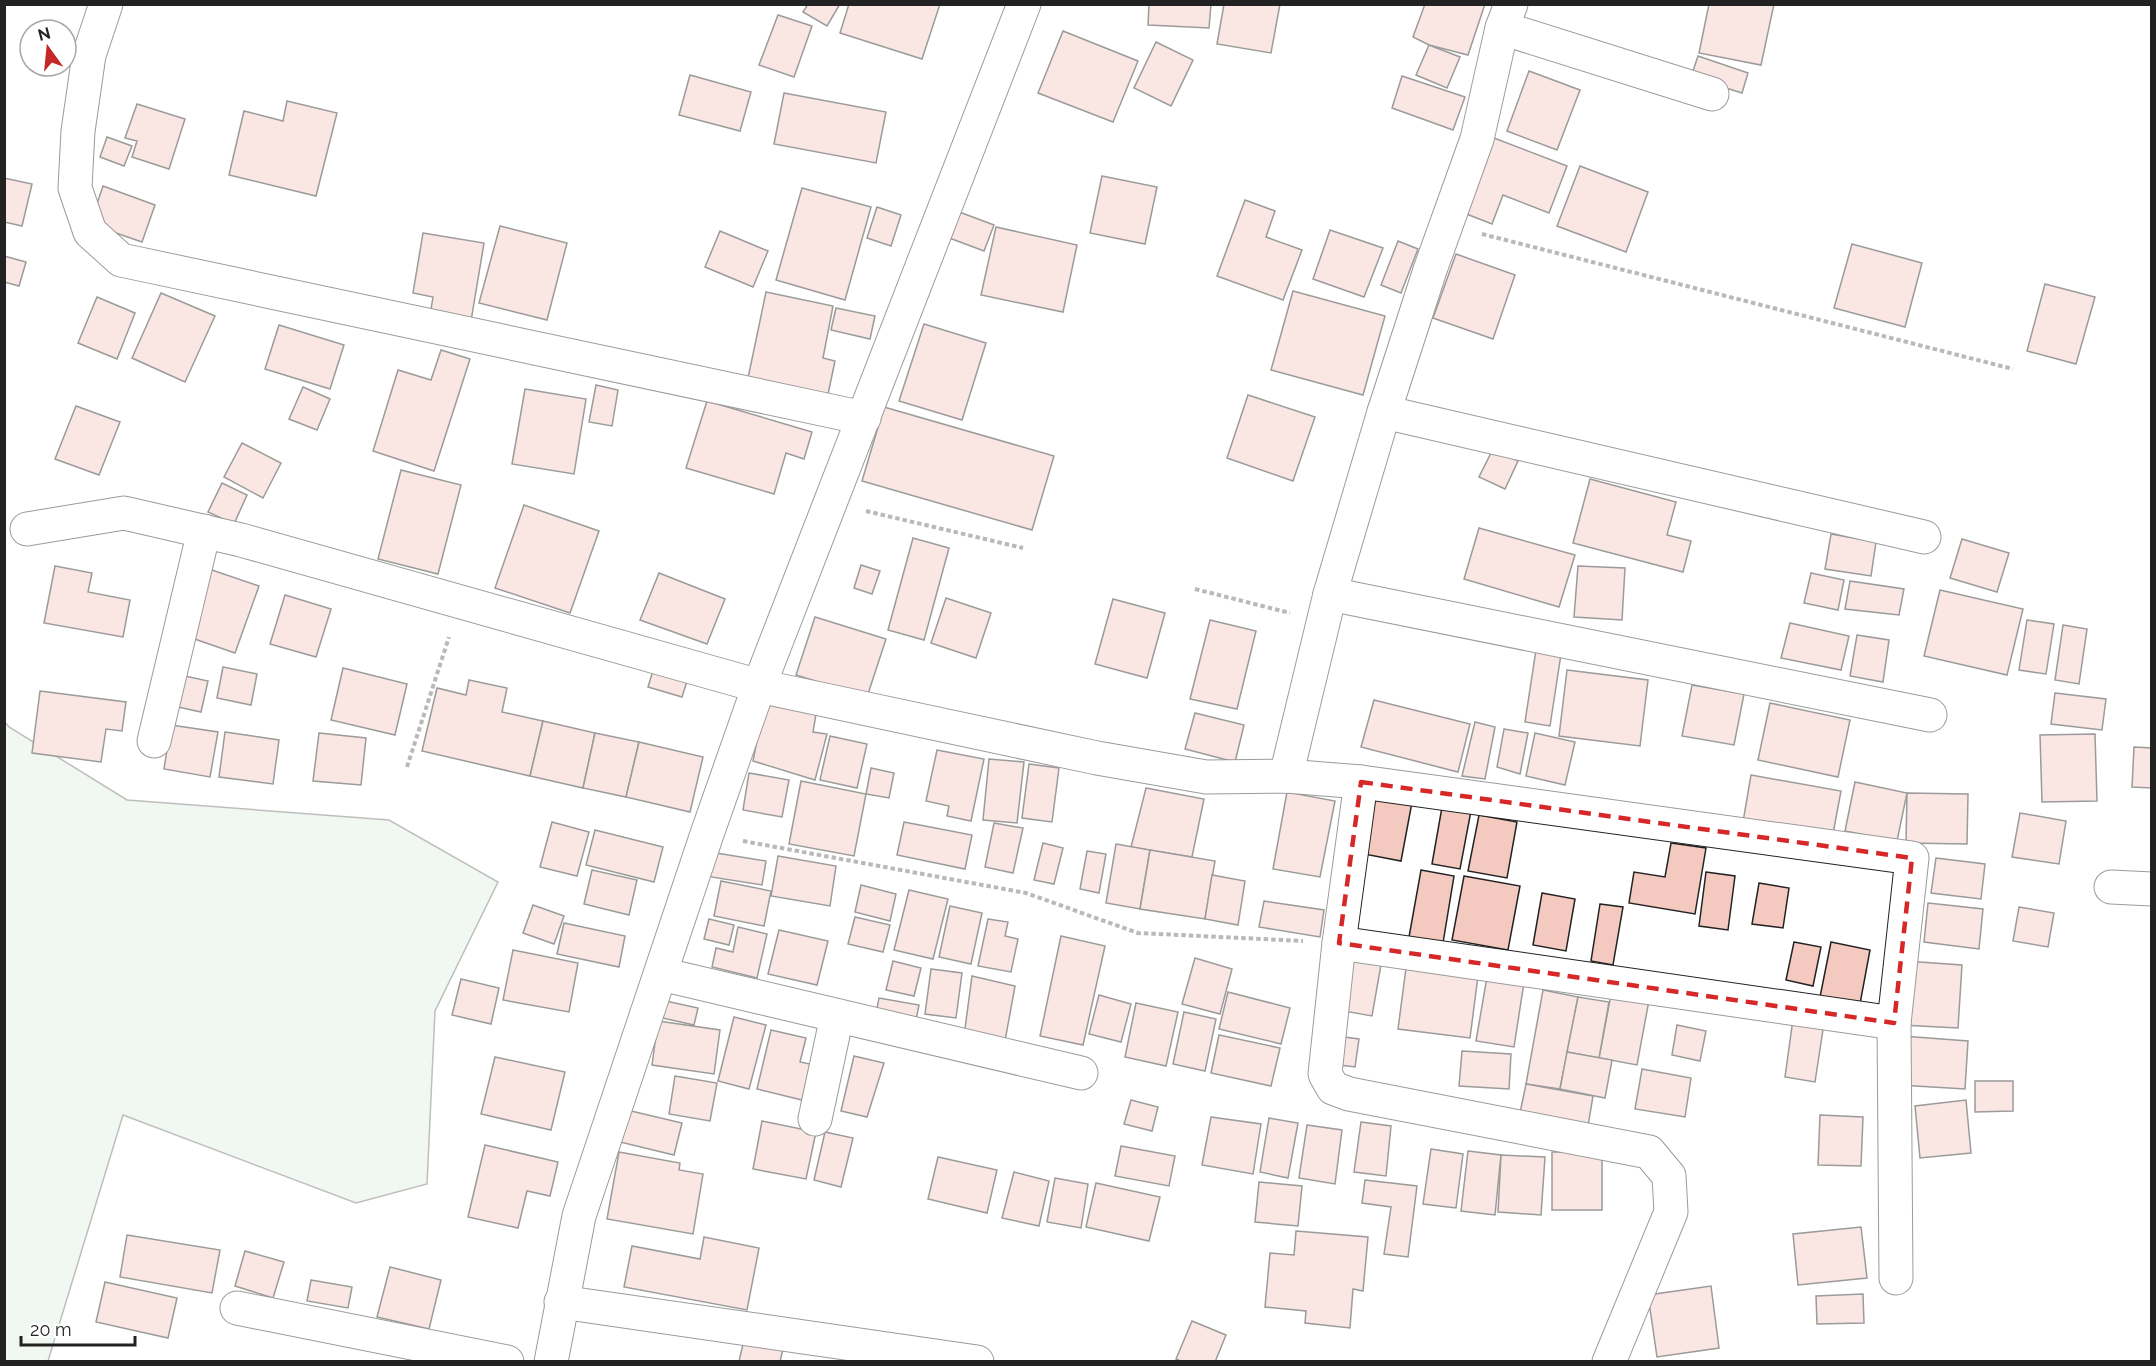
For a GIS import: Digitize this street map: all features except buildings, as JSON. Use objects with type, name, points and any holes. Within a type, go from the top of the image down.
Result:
[{"type":"street","points":[[105,4],[89,55],[78,131],[75,188],[90,232],[121,260],[864,418]]},
{"type":"street","points":[[551,1362],[579,1216],[707,834],[759,686],[1024,4]]},
{"type":"street","points":[[1286,776],[1327,608],[1384,412],[1446,225],[1477,140],[1507,16],[1712,94]]},
{"type":"street","points":[[1384,412],[1924,537]]},
{"type":"street","points":[[27,529],[124,513],[253,543],[759,686],[1108,760],[1206,777],[1286,776],[1361,782],[1912,858],[1894,1023],[1896,1278]]},
{"type":"street","points":[[154,741],[204,531]]},
{"type":"street","points":[[1327,608],[1930,715]]},
{"type":"street","points":[[1361,782],[1339,943],[1325,1074],[1333,1088],[1349,1094],[1649,1152],[1670,1176],[1671,1212],[1609,1362]]},
{"type":"street","points":[[2111,887],[2151,889]]},
{"type":"street","points":[[1339,943],[1894,1023]]},
{"type":"street","points":[[661,974],[1081,1073]]},
{"type":"street","points":[[815,1119],[837,1016]]},
{"type":"street","points":[[561,1302],[977,1362]]},
{"type":"street","points":[[237,1308],[507,1362]]},
{"type":"path","points":[[1446,225],[2013,369]]},
{"type":"path","points":[[831,503],[1023,548]]},
{"type":"path","points":[[1195,589],[1327,608]]},
{"type":"path","points":[[407,767],[460,602]]},
{"type":"path","points":[[707,834],[1026,893],[1138,933],[1339,943]]},
{"type":"highlighted area","points":[[1361,782],[1912,858],[1894,1023],[1339,943]]},
{"type":"green space","points":[[4,721],[9,727],[127,800],[389,820],[498,882],[435,1011],[427,1184],[356,1203],[123,1115],[48,1361],[5,1361]]}]
